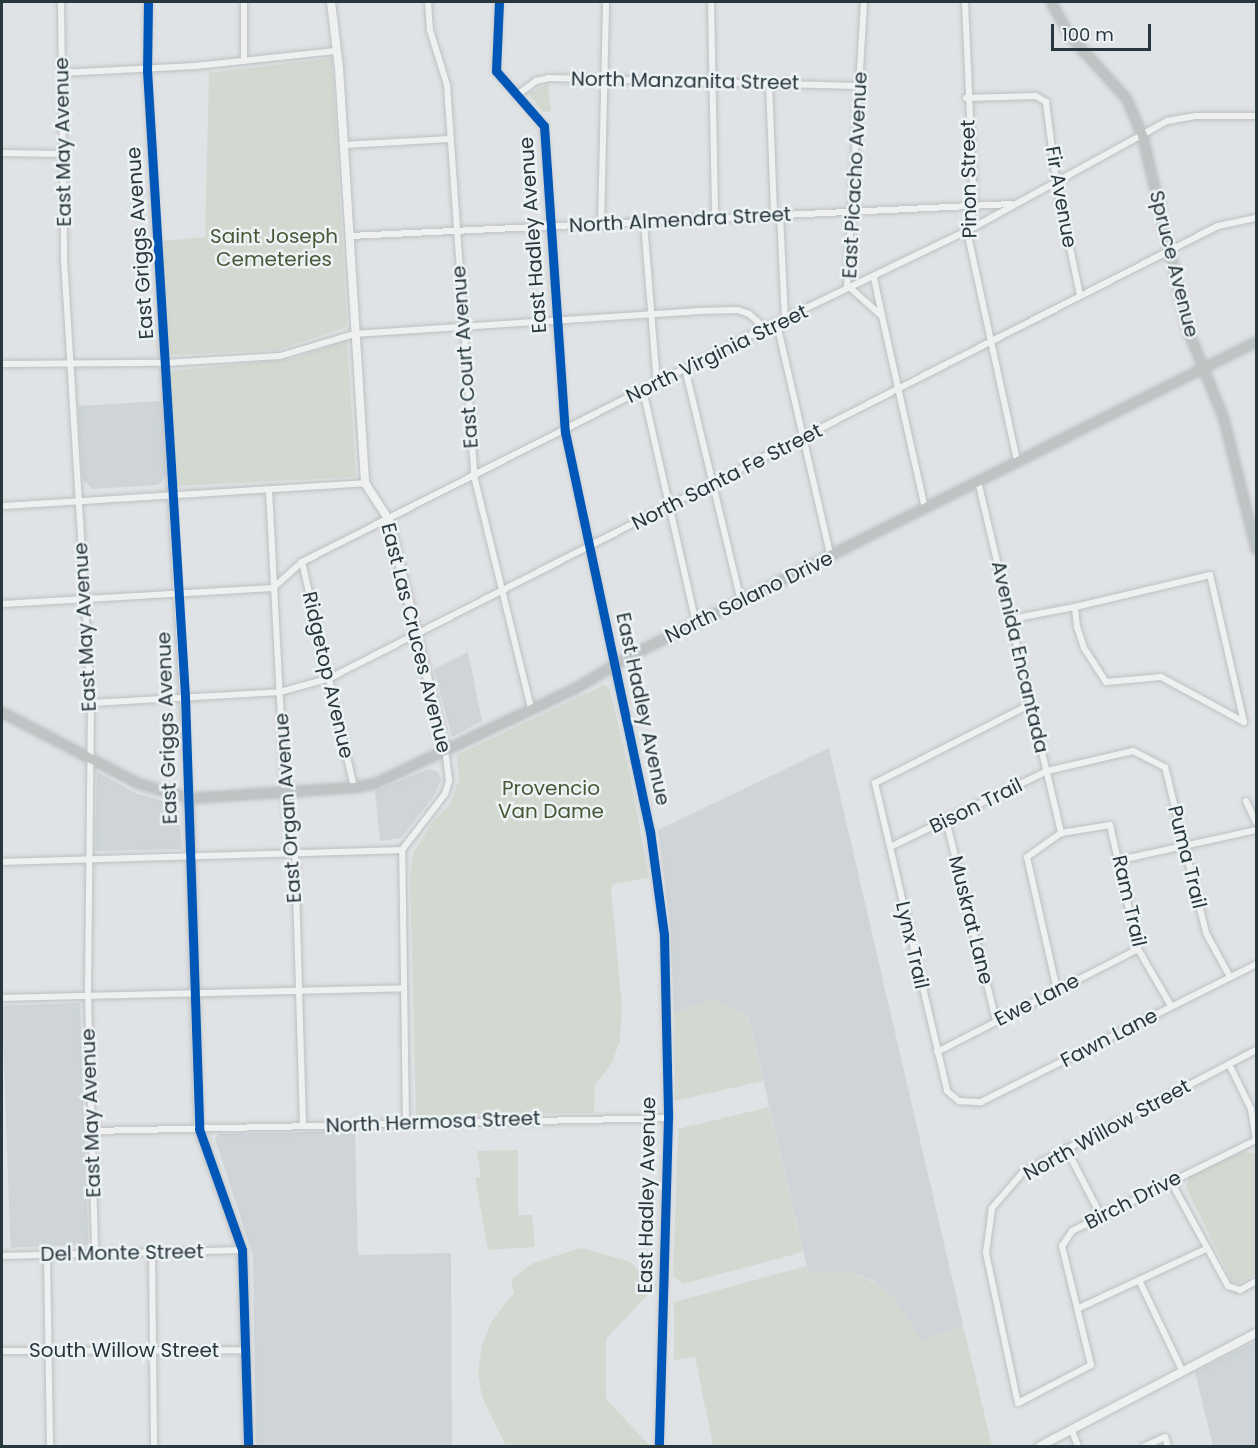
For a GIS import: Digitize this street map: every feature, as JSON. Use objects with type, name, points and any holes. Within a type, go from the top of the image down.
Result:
[{"type":"main road","name":"Spruce Avenue","points":[[1051,2],[1069,35],[1126,98],[1142,135],[1188,331],[1223,417],[1254,529],[1257,549]]},
{"type":"main road","name":"North Solano Drive","points":[[2,712],[138,783],[189,798],[354,787],[398,774],[831,557],[1203,366],[1257,341]]},
{"type":"street","name":"East May Avenue","points":[[61,2],[62,154],[70,364],[91,703],[88,997],[95,1254]]},
{"type":"street","name":"East Griggs Avenue","points":[[148,2],[147,70],[185,697],[199,1129],[242,1250],[248,1446]]},
{"type":"street","points":[[244,2],[244,61]]},
{"type":"street","name":"East Las Cruces Avenue","points":[[331,2],[344,145],[365,483],[389,520],[419,635],[445,749],[449,781],[445,794],[402,850]]},
{"type":"street","name":"East Court Avenue","points":[[428,2],[430,30],[447,85],[474,476],[531,708]]},
{"type":"street","name":"East Hadley Avenue","points":[[499,2],[496,71],[544,126],[565,432],[650,831],[663,935],[668,1118],[659,1446]]},
{"type":"street","points":[[601,226],[606,2]]},
{"type":"street","points":[[711,2],[715,217]]},
{"type":"street","name":"East Picacho Avenue","points":[[864,2],[848,285],[882,316]]},
{"type":"street","name":"Pinon Street","points":[[964,2],[966,98],[974,207],[966,231],[1017,460]]},
{"type":"street","points":[[61,73],[147,70],[335,51]]},
{"type":"street","name":"North Manzanita Street","points":[[517,95],[542,79],[769,82],[858,86]]},
{"type":"street","points":[[769,82],[785,320]]},
{"type":"street","name":"Fir Avenue","points":[[966,98],[1036,96],[1043,99],[1056,181],[1080,295]]},
{"type":"street","name":"North Virginia Street","points":[[273,588],[302,562],[565,432],[765,328],[851,290],[966,231],[1167,121],[1186,118],[1257,116]]},
{"type":"street","points":[[344,145],[450,139]]},
{"type":"street","points":[[2,153],[62,154]]},
{"type":"street","name":"North Almendra Street","points":[[350,236],[601,226],[715,217],[1013,204]]},
{"type":"street","name":"North Santa Fe Street","points":[[91,703],[280,692],[330,678],[419,635],[502,589],[671,507],[1218,226],[1257,218]]},
{"type":"street","points":[[644,223],[657,383]]},
{"type":"street","points":[[874,278],[925,508]]},
{"type":"street","points":[[2,364],[165,363],[280,356],[354,334],[738,310],[749,314],[765,328]]},
{"type":"street","points":[[777,324],[802,440],[831,557]]},
{"type":"street","points":[[685,368],[741,601]]},
{"type":"street","points":[[643,390],[696,624]]},
{"type":"street","name":"Avenida Encantada","points":[[978,481],[1061,833]]},
{"type":"street","points":[[2,506],[365,483]]},
{"type":"street","name":"East Organ Avenue","points":[[269,490],[285,792],[290,844],[294,854],[303,1126]]},
{"type":"street","name":"Ridgetop Avenue","points":[[302,562],[354,787]]},
{"type":"street","points":[[1011,619],[1075,607],[1210,575],[1244,722],[1161,677],[1106,682],[1084,648],[1075,607]]},
{"type":"street","points":[[2,603],[180,595],[273,588]]},
{"type":"street","name":"Lynx Trail","points":[[959,1101],[947,1091],[875,783],[1031,704]]},
{"type":"street","name":"Bison Trail","points":[[890,847],[1047,771],[1133,751]]},
{"type":"street","name":"Puma Trail","points":[[1133,751],[1165,767],[1206,933],[1230,977]]},
{"type":"street","points":[[1246,801],[1257,822]]},
{"type":"street","name":"Muskrat Lane","points":[[946,820],[996,1021]]},
{"type":"street","name":"Ram Trail","points":[[1061,833],[1110,825],[1120,860],[1138,949],[1171,1006]]},
{"type":"street","points":[[1120,860],[1257,830]]},
{"type":"street","points":[[1057,990],[1027,857],[1061,833]]},
{"type":"street","points":[[2,862],[402,850],[402,988],[406,1123]]},
{"type":"street","name":"Ewe Lane","points":[[937,1052],[1138,949]]},
{"type":"street","name":"Fawn Lane","points":[[959,1101],[981,1102],[1257,964]]},
{"type":"street","points":[[2,998],[402,988]]},
{"type":"street","name":"North Willow Street","points":[[1091,1365],[1018,1403],[986,1253],[992,1208],[1023,1172],[1257,1050]]},
{"type":"street","points":[[1229,1064],[1251,1109],[1257,1140]]},
{"type":"street","name":"North Hermosa Street","points":[[92,1131],[668,1118]]},
{"type":"street","name":"Birch Drive","points":[[1091,1365],[1079,1308],[1062,1246],[1072,1231],[1100,1214],[1257,1140]]},
{"type":"street","points":[[1066,1148],[1100,1214]]},
{"type":"street","points":[[1170,1180],[1228,1286],[1240,1290],[1257,1281]]},
{"type":"street","points":[[1079,1308],[1206,1249]]},
{"type":"street","name":"Del Monte Street","points":[[2,1256],[242,1250]]},
{"type":"street","points":[[152,1253],[154,1446]]},
{"type":"street","points":[[47,1255],[50,1446]]},
{"type":"street","points":[[1139,1280],[1182,1370]]},
{"type":"street","points":[[1040,1446],[1072,1431],[1182,1370],[1257,1333]]},
{"type":"street","name":"South Willow Street","points":[[2,1351],[246,1350]]},
{"type":"street","points":[[1072,1431],[1078,1446]]},
{"type":"street","points":[[1145,1446],[1166,1437],[1168,1446]]},
{"type":"shaded area","points":[[162,401],[167,475],[158,485],[93,489],[83,480],[78,406]]},
{"type":"shaded area","points":[[468,652],[482,721],[452,737],[434,669]]},
{"type":"shaded area","points":[[829,748],[963,1325],[922,1341],[894,1298],[872,1280],[851,1272],[808,1272],[748,1015],[713,999],[674,1013],[670,926],[658,830]]},
{"type":"shaded area","points":[[429,769],[438,772],[441,779],[435,794],[401,838],[380,841],[375,791]]},
{"type":"shaded area","points":[[97,772],[137,794],[178,805],[182,849],[95,851]]},
{"type":"shaded area","points":[[80,1003],[88,1245],[10,1248],[2,1006]]},
{"type":"shaded area","points":[[355,1131],[358,1255],[451,1253],[452,1446],[256,1446],[253,1256],[215,1138],[219,1134]]},
{"type":"shaded area","points":[[1256,1341],[1256,1446],[1213,1446],[1195,1372]]},
{"type":"green space","name":"Saint Joseph Cemeteries","points":[[332,58],[347,327],[277,350],[169,355],[163,241],[205,237],[209,73]]},
{"type":"green space","points":[[548,84],[551,111],[543,112],[528,93]]},
{"type":"green space","points":[[347,340],[356,477],[176,486],[170,371],[291,359]]},
{"type":"green space","name":"Provencio Van Dame","points":[[604,685],[610,689],[630,775],[649,878],[613,884],[611,889],[622,1006],[620,1041],[611,1065],[595,1085],[594,1113],[416,1115],[410,874],[413,854],[431,824],[451,803],[459,779],[457,755]]},
{"type":"green space","points":[[713,999],[748,1015],[763,1081],[675,1101],[674,1013]]},
{"type":"green space","points":[[769,1107],[803,1252],[683,1284],[673,1276],[678,1129]]},
{"type":"green space","points":[[518,1150],[518,1215],[532,1215],[535,1247],[488,1250],[475,1178],[481,1177],[477,1151]]},
{"type":"green space","points":[[1244,1151],[1255,1154],[1256,1159],[1256,1274],[1239,1283],[1232,1281],[1186,1187],[1190,1175]]},
{"type":"green space","points":[[581,1248],[628,1261],[657,1285],[606,1339],[606,1399],[650,1446],[506,1446],[482,1397],[478,1372],[482,1346],[491,1322],[514,1293],[511,1279],[533,1263]]},
{"type":"green space","points":[[806,1266],[808,1272],[852,1272],[875,1283],[895,1299],[922,1341],[963,1325],[992,1446],[713,1446],[695,1357],[674,1360],[674,1302]]},
{"type":"cycle path","points":[[148,2],[147,70],[185,697],[199,1129],[242,1250],[248,1446]]},
{"type":"cycle path","points":[[499,2],[496,71],[544,126],[565,432],[650,831],[664,935],[668,1118],[659,1446]]}]
